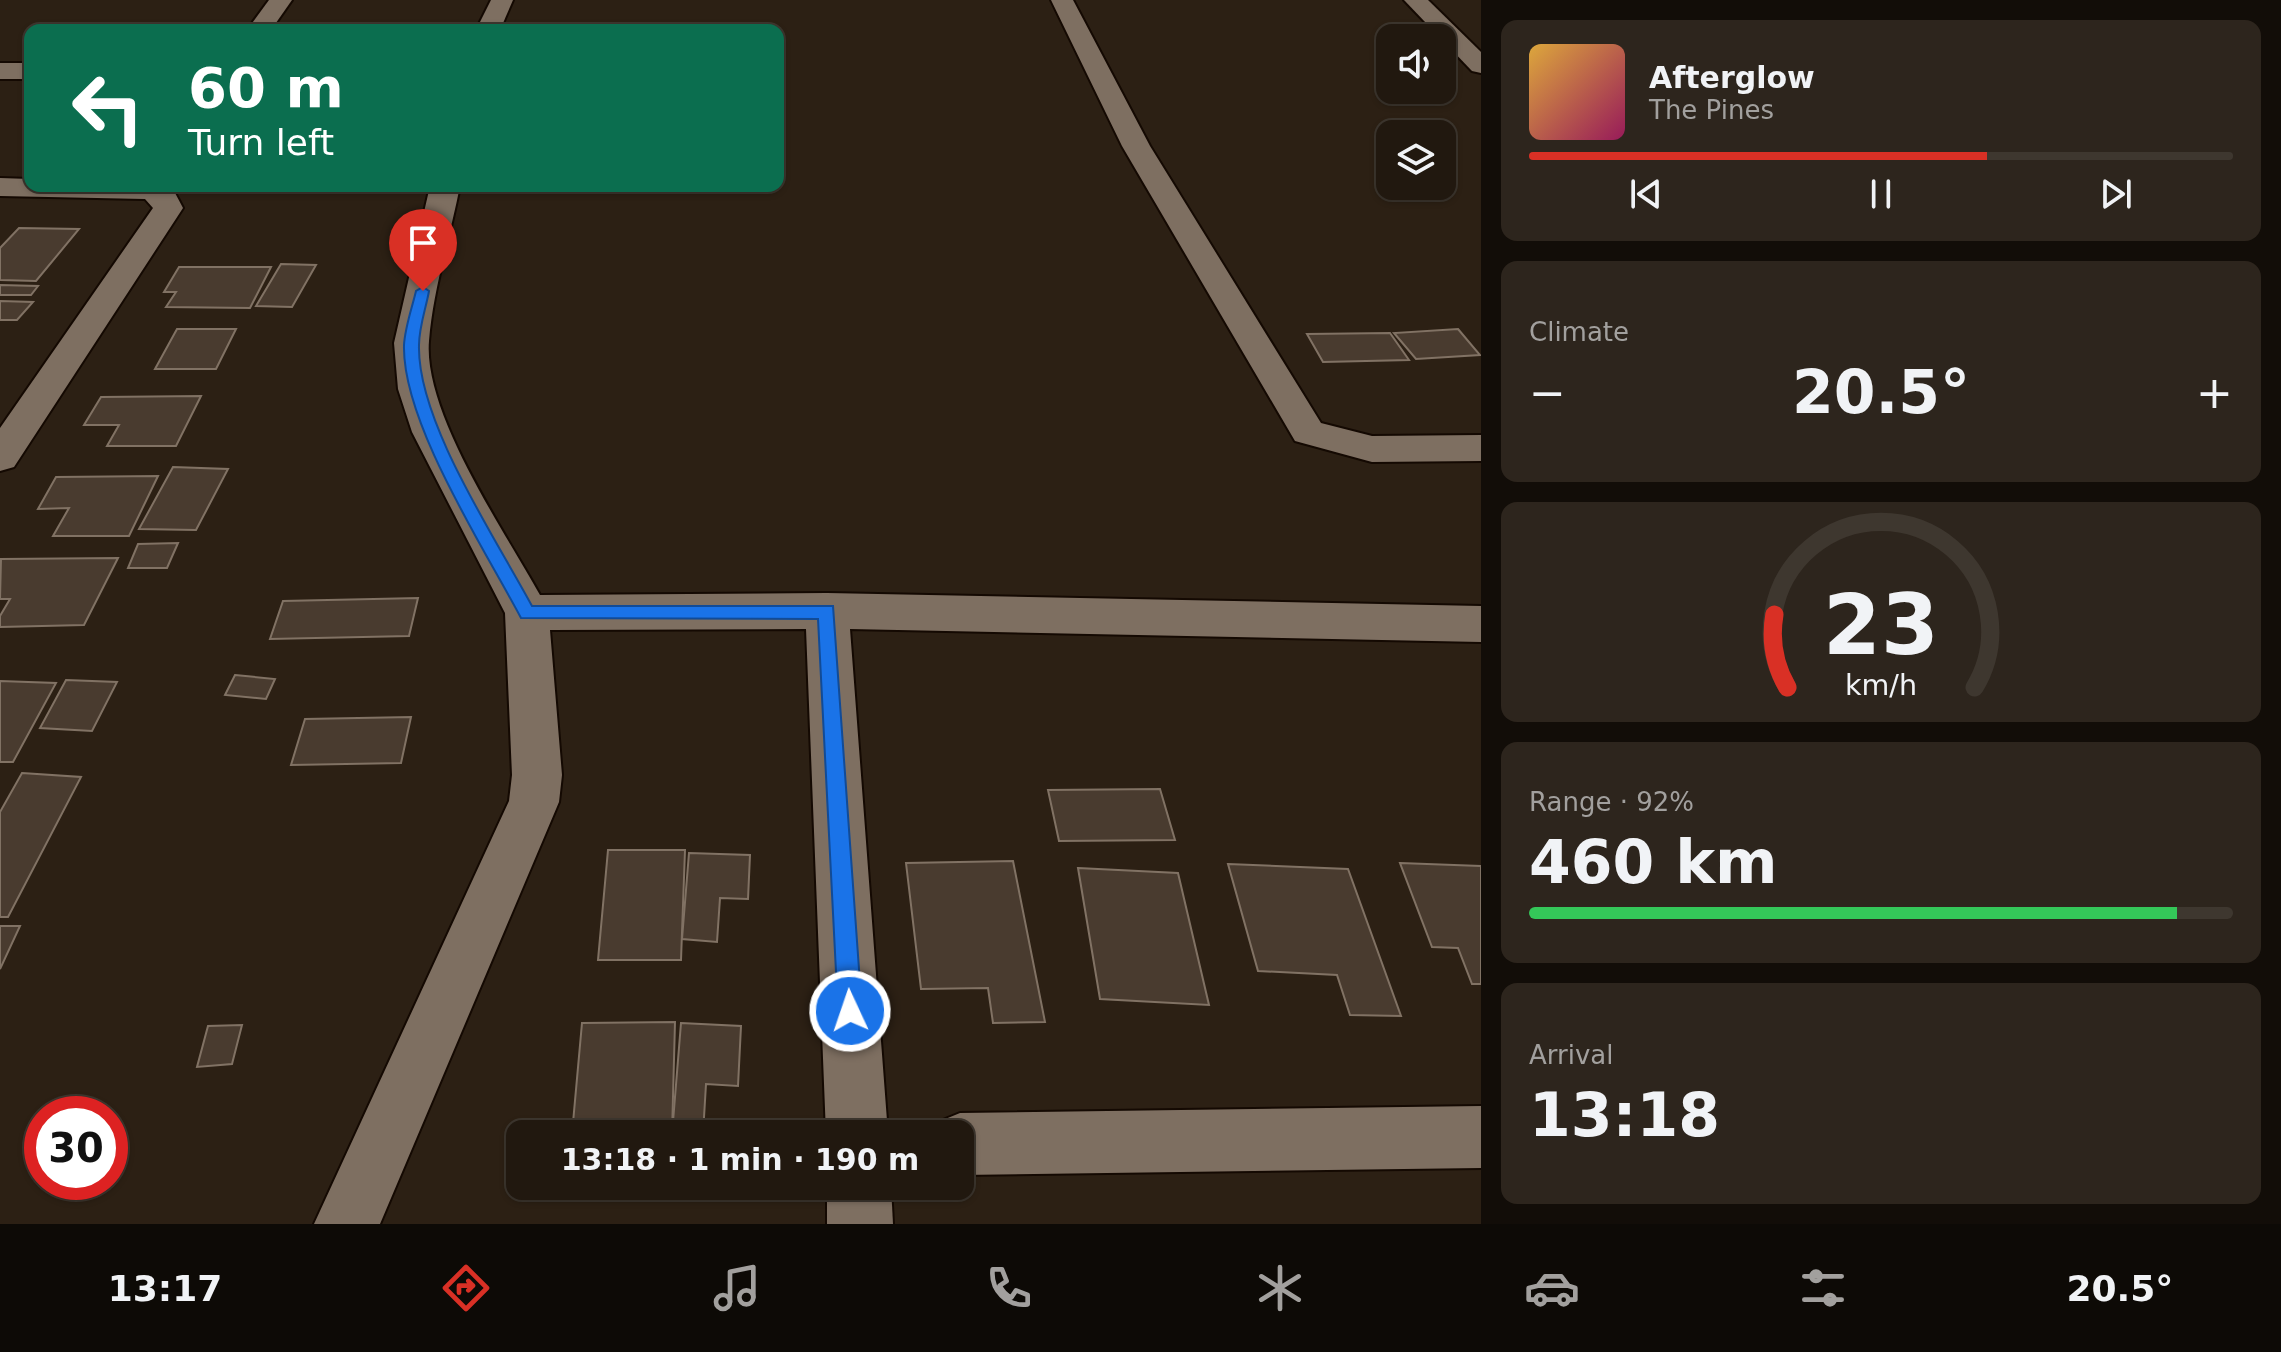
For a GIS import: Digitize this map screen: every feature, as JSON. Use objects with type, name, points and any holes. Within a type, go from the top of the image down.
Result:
[{"type":"street","points":[[263,24],[281,0]]},
{"type":"street","points":[[491,24],[502,0]]},
{"type":"street","points":[[1062,0],[1136,146],[1308,432],[1340,446],[1382,451],[1481,448]]},
{"type":"street","points":[[1415,0],[1481,66]]},
{"type":"street","points":[[0,71],[24,71]]},
{"type":"street","points":[[0,187],[24,187]]},
{"type":"street","points":[[7,438],[168,208],[164,197],[155,192]]},
{"type":"street","points":[[347,1224],[534,802],[537,775],[527,613],[431,432],[416,389],[411,343],[444,192]]},
{"type":"street","points":[[527,613],[827,611],[1481,624]]},
{"type":"street","points":[[827,611],[856,1120]]},
{"type":"street","points":[[974,1144],[1481,1137]]},
{"type":"street","points":[[859,1200],[860,1224]]},
{"type":"building","points":[[19,228],[79,229],[36,281],[0,280],[0,248]]},
{"type":"building","points":[[281,264],[316,265],[292,307],[256,306]]},
{"type":"building","points":[[179,267],[271,267],[250,308],[166,307],[176,292],[164,292]]},
{"type":"building","points":[[0,285],[38,286],[31,295],[0,295]]},
{"type":"building","points":[[0,301],[33,302],[17,320],[0,320]]},
{"type":"building","points":[[177,329],[236,329],[216,369],[155,369]]},
{"type":"building","points":[[1458,329],[1480,355],[1416,359],[1394,333]]},
{"type":"building","points":[[1390,333],[1409,360],[1323,362],[1307,334]]},
{"type":"building","points":[[201,396],[176,446],[107,446],[119,425],[84,425],[101,397]]},
{"type":"building","points":[[173,467],[228,469],[196,530],[139,529]]},
{"type":"building","points":[[158,476],[129,536],[53,536],[69,508],[38,509],[56,477]]},
{"type":"building","points":[[178,543],[167,568],[128,568],[138,544]]},
{"type":"building","points":[[118,558],[84,625],[0,627],[0,616],[10,599],[0,599],[1,559]]},
{"type":"building","points":[[418,598],[409,636],[270,639],[283,601]]},
{"type":"building","points":[[235,675],[275,679],[266,699],[225,695]]},
{"type":"building","points":[[66,680],[117,682],[92,731],[40,728]]},
{"type":"building","points":[[0,681],[56,683],[13,762],[0,762]]},
{"type":"building","points":[[411,717],[401,763],[291,765],[305,719]]},
{"type":"building","points":[[22,773],[81,777],[8,917],[0,917],[0,812]]},
{"type":"building","points":[[1160,789],[1175,840],[1059,841],[1048,790]]},
{"type":"building","points":[[608,850],[685,850],[681,960],[598,960]]},
{"type":"building","points":[[689,853],[750,855],[748,899],[720,898],[717,942],[682,939]]},
{"type":"building","points":[[1013,861],[1045,1022],[993,1023],[988,988],[921,989],[906,863]]},
{"type":"building","points":[[1400,863],[1481,866],[1481,984],[1472,984],[1458,948],[1432,947]]},
{"type":"building","points":[[1228,864],[1348,869],[1401,1016],[1350,1015],[1337,975],[1258,971]]},
{"type":"building","points":[[1078,868],[1178,873],[1209,1005],[1100,999]]},
{"type":"building","points":[[0,926],[20,926],[0,969]]},
{"type":"building","points":[[675,1022],[672,1120],[573,1120],[582,1023]]},
{"type":"building","points":[[681,1023],[741,1026],[738,1086],[706,1084],[704,1120],[673,1120]]},
{"type":"building","points":[[242,1025],[232,1064],[197,1067],[208,1026]]},
{"type":"route","points":[[423,291],[411,343],[416,389],[431,432],[527,613],[827,611],[850,1011]]}]
